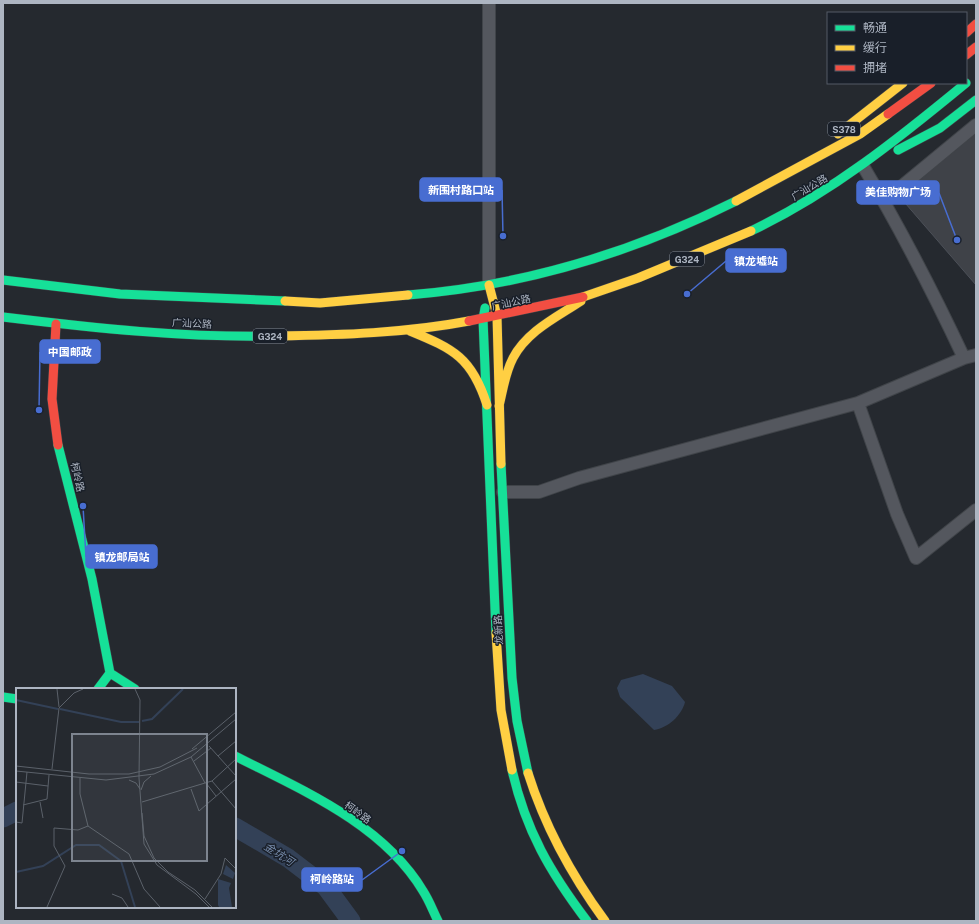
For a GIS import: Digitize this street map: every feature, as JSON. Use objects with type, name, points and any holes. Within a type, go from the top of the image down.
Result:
[{"type":"main road","points":[[967,32],[976,24]]},
{"type":"main road","points":[[967,54],[976,47]]},
{"type":"main road","name":"S378","points":[[785,174],[902,84]]},
{"type":"main road","name":"广汕公路","points":[[3,280],[120,294],[320,306],[490,285],[551,271],[649,239],[726,206],[860,134],[930,84]]},
{"type":"main road","name":"广汕公路","points":[[3,317],[119,330],[230,336],[319,335],[408,330],[483,319],[591,295],[660,270],[706,251],[775,220],[818,196],[863,166],[964,84]]},
{"type":"main road","points":[[863,166],[940,128],[976,100]]},
{"type":"main road","points":[[649,239],[660,270]]},
{"type":"main road","name":"龙新路","points":[[490,285],[497,316],[511,666],[521,744],[544,816],[558,847],[589,901],[605,921]]},
{"type":"main road","name":"龙新路","points":[[490,285],[483,319],[497,649],[501,714],[505,743],[520,801],[535,839],[555,877],[587,921]]},
{"type":"main road","points":[[500,406],[513,359],[527,338],[591,295]]},
{"type":"main road","points":[[319,322],[319,335]]},
{"type":"main road","name":"柯岭路","points":[[56,324],[52,399],[56,435],[92,579],[110,673]]},
{"type":"main road","points":[[408,330],[454,350],[464,359],[478,378],[487,405]]},
{"type":"main road","points":[[99,688],[110,673],[133,688]]},
{"type":"main road","points":[[3,697],[16,698]]},
{"type":"main road","name":"柯岭路","points":[[236,757],[348,817],[378,840],[410,870],[432,904],[438,921]]},
{"type":"street","points":[[489,3],[490,285]]},
{"type":"street","points":[[884,201],[976,125]]},
{"type":"street","points":[[503,492],[539,492],[579,478],[858,403],[972,358],[863,166]]},
{"type":"street","points":[[858,403],[897,514],[916,558],[976,510]]},
{"type":"water","points":[[643,674],[672,686],[685,702],[678,716],[669,724],[659,729],[654,730],[620,697],[617,688],[621,680]]},
{"type":"building","points":[[976,131],[976,285],[899,196]]},
{"type":"waterway","name":"金坑河","points":[[3,818],[16,812]]},
{"type":"waterway","name":"金坑河","points":[[236,828],[288,858],[326,887],[351,921]]},
{"type":"traffic: fast","points":[[751,231],[809,200],[863,164],[965,84]]},
{"type":"traffic: fast","points":[[898,150],[940,128],[976,100]]},
{"type":"traffic: fast","points":[[408,295],[493,284],[576,264],[658,236],[736,201]]},
{"type":"traffic: fast","points":[[3,280],[120,294],[285,301]]},
{"type":"traffic: fast","points":[[485,308],[483,319],[496,633]]},
{"type":"traffic: fast","points":[[3,317],[71,325],[174,334],[277,336]]},
{"type":"traffic: fast","points":[[58,445],[92,579],[110,673],[133,688]]},
{"type":"traffic: fast","points":[[501,464],[512,678],[517,721],[528,773]]},
{"type":"traffic: fast","points":[[99,688],[110,673]]},
{"type":"traffic: fast","points":[[3,697],[16,699]]},
{"type":"traffic: fast","points":[[236,756],[313,796],[364,828],[386,846],[406,867],[425,894],[438,921]]},
{"type":"traffic: fast","points":[[512,770],[524,812],[532,832],[551,868],[587,921]]},
{"type":"traffic: slow","points":[[838,134],[902,84]]},
{"type":"traffic: slow","points":[[736,201],[860,134],[888,114]]},
{"type":"traffic: slow","points":[[583,297],[638,278],[751,231]]},
{"type":"traffic: slow","points":[[489,285],[497,316],[501,464]]},
{"type":"traffic: slow","points":[[285,301],[320,303],[408,295]]},
{"type":"traffic: slow","points":[[499,406],[508,370],[519,348],[543,325],[581,301]]},
{"type":"traffic: slow","points":[[277,336],[397,331],[469,321]]},
{"type":"traffic: slow","points":[[410,331],[450,350],[459,357],[475,376],[487,405]]},
{"type":"traffic: slow","points":[[496,633],[501,710],[512,770]]},
{"type":"traffic: slow","points":[[528,773],[543,813],[560,850],[581,886],[605,921]]},
{"type":"traffic: jam","points":[[967,32],[976,24]]},
{"type":"traffic: jam","points":[[967,54],[976,47]]},
{"type":"traffic: jam","points":[[888,114],[930,84]]},
{"type":"traffic: jam","points":[[469,321],[583,297]]},
{"type":"traffic: jam","points":[[56,324],[52,399],[58,445]]},
{"type":"place","name":"新围村路口站","points":[[503,236]]},
{"type":"place","name":"美佳购物广场","points":[[957,240]]},
{"type":"place","name":"镇龙墟站","points":[[687,294]]},
{"type":"place","name":"中国邮政","points":[[39,410]]},
{"type":"place","name":"镇龙邮局站","points":[[83,506]]},
{"type":"place","name":"柯岭路站","points":[[402,851]]}]
